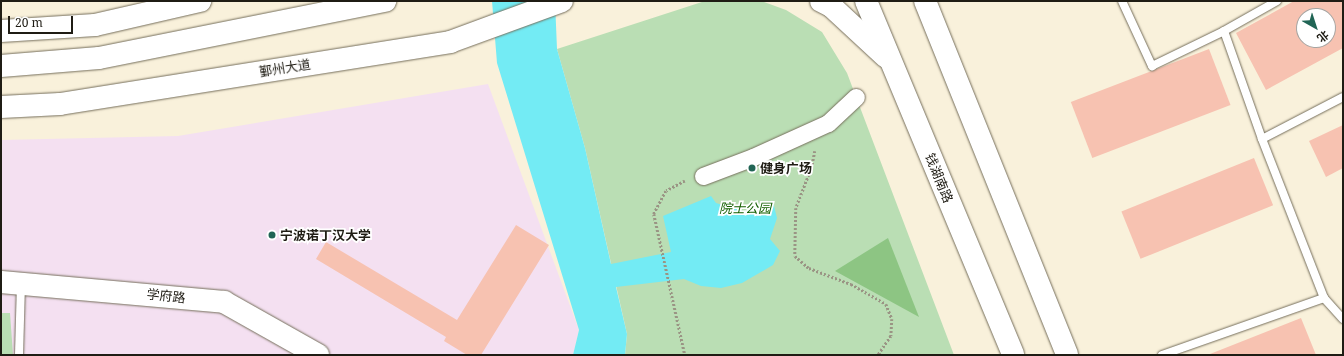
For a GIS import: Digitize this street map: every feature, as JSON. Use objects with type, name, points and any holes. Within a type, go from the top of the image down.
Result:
[{"type":"main road","points":[[1,31],[95,25],[200,1]]},
{"type":"main road","points":[[1,66],[99,58],[385,1]]},
{"type":"main road","name":"鄞州大道","points":[[1,107],[60,104],[450,42],[562,1]]},
{"type":"main road","points":[[821,1],[831,6],[891,62]]},
{"type":"main road","name":"钱湖南路","points":[[866,1],[1013,355]]},
{"type":"main road","points":[[925,1],[1067,355]]},
{"type":"main road","points":[[943,1],[944,48]]},
{"type":"main road","name":"学府路","points":[[11,283],[224,302],[318,355]]},
{"type":"street","points":[[703,176],[828,123],[856,97]]},
{"type":"lane","points":[[1122,1],[1152,66],[1224,31],[1277,1]]},
{"type":"lane","points":[[1224,31],[1262,139],[1324,298],[1343,319]]},
{"type":"lane","points":[[1262,139],[1343,97]]},
{"type":"lane","points":[[11,283],[19,355]]},
{"type":"lane","points":[[1162,355],[1324,298]]},
{"type":"path","points":[[798,137],[810,139],[815,148],[812,167],[796,208],[795,256],[809,268],[851,284],[886,304],[892,319],[891,336],[878,355]]},
{"type":"path","points":[[685,355],[654,214],[666,191],[685,181],[703,176]]},
{"type":"shaded area","name":"宁波诺丁汉大学","points":[[488,84],[579,330],[573,355],[1,355],[1,140],[178,136]]},
{"type":"green space","name":"院士公园","points":[[705,1],[761,1],[786,10],[822,32],[847,73],[954,355],[625,355],[627,334],[585,148],[557,49]]},
{"type":"green space","points":[[888,238],[919,317],[835,271]]},
{"type":"green space","points":[[1,313],[10,313],[13,355],[1,355]]},
{"type":"water","points":[[492,1],[555,1],[557,49],[585,148],[611,264],[671,252],[663,216],[711,196],[716,203],[746,212],[759,211],[773,202],[777,218],[770,239],[780,251],[773,265],[742,283],[721,288],[701,286],[684,279],[616,287],[627,334],[625,355],[573,355],[579,330],[497,63]]},
{"type":"building","points":[[1294,1],[1343,1],[1343,48],[1266,90],[1236,33]]},
{"type":"building","points":[[1209,49],[1231,105],[1092,158],[1071,102]]},
{"type":"building","points":[[1343,125],[1343,168],[1326,177],[1309,141]]},
{"type":"building","points":[[1254,158],[1273,205],[1141,259],[1121,212]]},
{"type":"building","points":[[516,225],[549,245],[481,355],[467,355],[444,341],[446,337],[316,259],[326,242],[457,320]]},
{"type":"building","points":[[1301,318],[1316,355],[1210,355],[1210,354]]},
{"type":"place","name":"健身广场","points":[[752,168]]},
{"type":"place","name":"宁波诺丁汉大学","points":[[272,235]]}]
